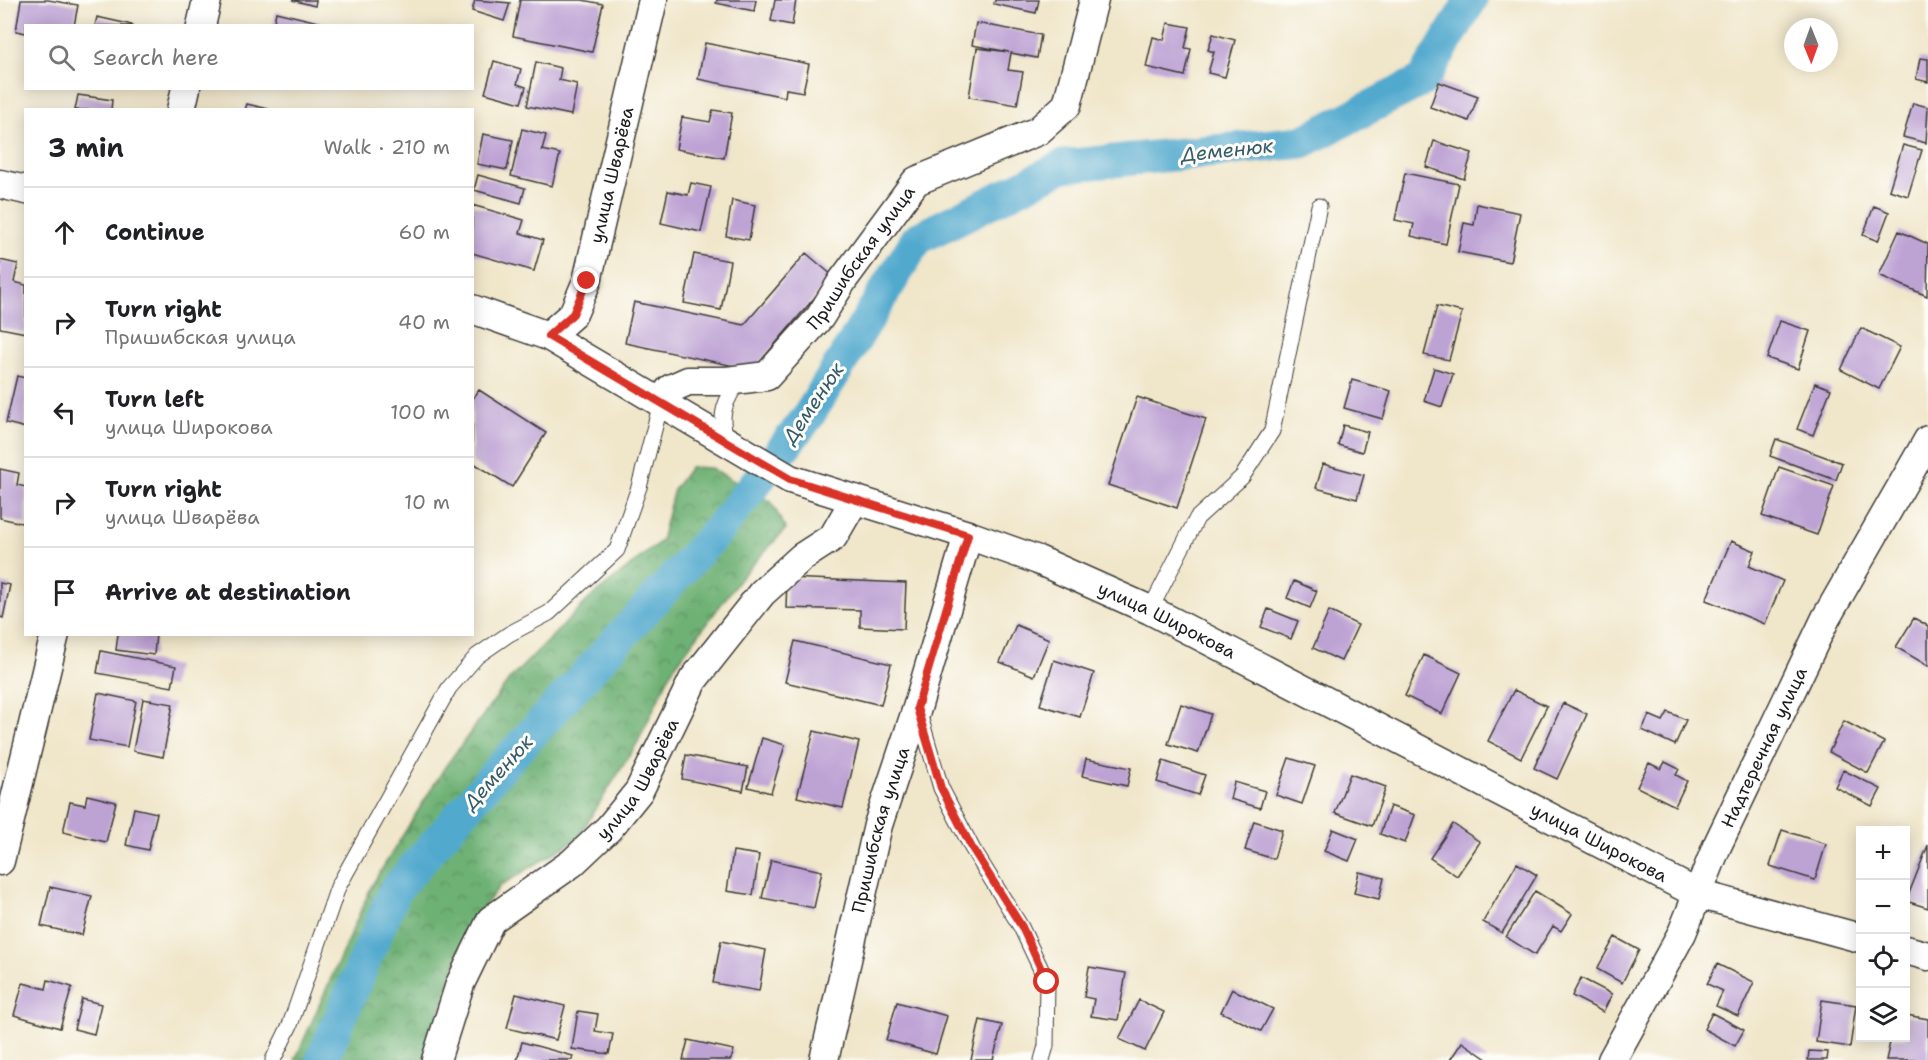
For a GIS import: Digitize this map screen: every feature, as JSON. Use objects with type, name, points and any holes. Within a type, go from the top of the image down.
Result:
[{"type":"street","points":[[201,24],[207,0]]},
{"type":"street","name":"улица Шварёва","points":[[548,336],[573,314],[587,281],[653,0]]},
{"type":"street","name":"Пришибская улица","points":[[661,403],[670,389],[688,381],[767,376],[820,317],[843,280],[916,181],[1038,131],[1067,105],[1094,0]]},
{"type":"street","points":[[181,108],[186,90]]},
{"type":"street","points":[[0,184],[24,190]]},
{"type":"street","name":"улица Широкова","points":[[474,310],[548,336],[790,479],[968,535],[1038,560],[1150,610],[1698,894],[1856,937]]},
{"type":"street","name":"Надтеречная улица","points":[[1612,1060],[1682,933],[1717,846],[1826,618],[1928,440]]},
{"type":"street","name":"улица Шварёва","points":[[436,1060],[460,984],[491,920],[572,863],[609,828],[639,791],[693,680],[762,592],[801,557],[833,537],[855,500]]},
{"type":"street","name":"Пришибская улица","points":[[824,1060],[878,825],[917,708],[968,535]]},
{"type":"street","points":[[0,861],[55,636]]},
{"type":"street","points":[[1910,951],[1928,956]]},
{"type":"lane","points":[[1150,610],[1197,518],[1242,477],[1272,431],[1319,206]]},
{"type":"lane","points":[[729,444],[722,428],[723,416],[728,396],[741,379]]},
{"type":"lane","points":[[273,1060],[290,1025],[338,887],[449,688],[477,656],[509,634],[549,613],[617,550],[639,487],[661,403]]},
{"type":"lane","points":[[917,708],[941,788],[972,848],[1022,927],[1047,982],[1046,1046],[1042,1060]]},
{"type":"green space","points":[[690,467],[711,468],[771,502],[786,529],[743,575],[672,670],[638,742],[577,839],[500,886],[466,929],[425,1060],[295,1060],[372,885],[445,767],[509,680],[589,599],[661,541],[674,489]]},
{"type":"building","points":[[21,0],[48,0],[78,5],[74,24],[24,24],[24,33],[16,31]]},
{"type":"building","points":[[292,0],[316,0],[315,6]]},
{"type":"building","points":[[475,0],[510,3],[504,21],[472,11]]},
{"type":"building","points":[[520,0],[582,0],[603,4],[592,52],[513,36]]},
{"type":"building","points":[[717,0],[756,0],[754,11],[716,3]]},
{"type":"building","points":[[775,0],[796,0],[792,25],[771,21]]},
{"type":"building","points":[[995,0],[1039,0],[1036,13],[994,4]]},
{"type":"building","points":[[276,12],[327,24],[273,24]]},
{"type":"building","points":[[97,17],[128,24],[95,24]]},
{"type":"building","points":[[976,23],[1041,35],[1037,58],[1011,53],[1008,70],[1023,72],[1017,105],[969,97],[977,48],[1009,52],[972,45]]},
{"type":"building","points":[[1168,23],[1190,27],[1185,48],[1191,49],[1185,76],[1146,67],[1153,37],[1164,40]]},
{"type":"building","points":[[1213,34],[1235,40],[1225,77],[1208,73],[1214,52],[1208,50]]},
{"type":"building","points":[[705,43],[809,64],[803,92],[786,89],[785,97],[698,79]]},
{"type":"building","points":[[1920,58],[1928,59],[1928,82],[1916,79]]},
{"type":"building","points":[[494,61],[521,69],[517,84],[526,87],[521,103],[485,93]]},
{"type":"building","points":[[536,62],[561,68],[559,80],[577,84],[571,115],[527,106]]},
{"type":"building","points":[[1439,82],[1478,96],[1469,121],[1430,107]]},
{"type":"building","points":[[78,95],[112,100],[111,108],[75,108]]},
{"type":"building","points":[[1913,103],[1928,107],[1926,143],[1903,137]]},
{"type":"building","points":[[247,104],[264,108],[246,108]]},
{"type":"building","points":[[713,110],[732,113],[724,158],[676,149],[682,117],[710,122]]},
{"type":"building","points":[[522,129],[546,135],[542,150],[560,154],[552,186],[511,176]]},
{"type":"building","points":[[483,134],[513,140],[507,170],[477,164]]},
{"type":"building","points":[[1434,141],[1472,153],[1464,179],[1426,167]]},
{"type":"building","points":[[1903,145],[1922,150],[1908,196],[1889,190]]},
{"type":"building","points":[[1405,173],[1459,184],[1446,244],[1411,236],[1414,224],[1395,220]]},
{"type":"building","points":[[478,175],[525,188],[521,203],[474,190]]},
{"type":"building","points":[[691,183],[711,187],[701,232],[661,223],[668,191],[688,195]]},
{"type":"building","points":[[732,200],[755,205],[749,240],[726,236]]},
{"type":"building","points":[[1477,204],[1520,213],[1510,262],[1458,252],[1464,223],[1474,225]]},
{"type":"building","points":[[474,206],[524,220],[520,233],[543,240],[534,271],[474,254]]},
{"type":"building","points":[[1874,206],[1889,212],[1878,241],[1863,235]]},
{"type":"building","points":[[1899,231],[1928,244],[1927,296],[1879,275]]},
{"type":"building","points":[[806,253],[833,276],[753,370],[625,343],[634,302],[744,325]]},
{"type":"building","points":[[694,254],[730,261],[721,310],[684,303]]},
{"type":"building","points":[[0,260],[18,264],[14,282],[24,284],[24,333],[0,328]]},
{"type":"building","points":[[1437,306],[1462,312],[1449,360],[1424,355]]},
{"type":"building","points":[[1780,321],[1810,331],[1798,369],[1767,358]]},
{"type":"building","points":[[1861,328],[1900,347],[1879,389],[1841,370]]},
{"type":"building","points":[[1434,368],[1453,374],[1442,407],[1424,401]]},
{"type":"building","points":[[17,376],[24,378],[24,428],[6,423]]},
{"type":"building","points":[[1352,380],[1391,391],[1383,419],[1344,408]]},
{"type":"building","points":[[1815,383],[1831,389],[1813,435],[1797,429]]},
{"type":"building","points":[[479,390],[546,433],[512,487],[474,463],[474,397]]},
{"type":"building","points":[[1137,397],[1206,419],[1177,508],[1108,485]]},
{"type":"building","points":[[1343,425],[1368,432],[1362,452],[1338,445]]},
{"type":"building","points":[[1776,439],[1842,463],[1836,480],[1770,456]]},
{"type":"building","points":[[1323,464],[1364,475],[1357,499],[1316,488]]},
{"type":"building","points":[[1779,467],[1834,486],[1817,535],[1762,516]]},
{"type":"building","points":[[0,469],[19,473],[17,485],[24,487],[24,524],[0,518]]},
{"type":"building","points":[[1731,541],[1755,551],[1749,566],[1783,581],[1765,624],[1706,600]]},
{"type":"building","points":[[787,578],[906,583],[904,629],[860,627],[860,610],[786,608]]},
{"type":"building","points":[[1294,581],[1317,591],[1310,608],[1287,598]]},
{"type":"building","points":[[0,583],[10,585],[3,618],[0,617]]},
{"type":"building","points":[[1268,609],[1298,621],[1291,639],[1261,627]]},
{"type":"building","points":[[1329,611],[1358,625],[1341,661],[1313,648]]},
{"type":"building","points":[[1914,618],[1928,626],[1928,666],[1896,647]]},
{"type":"building","points":[[1016,625],[1049,639],[1034,676],[1000,662]]},
{"type":"building","points":[[118,636],[156,636],[154,655],[116,650]]},
{"type":"building","points":[[795,641],[891,664],[881,705],[785,682]]},
{"type":"building","points":[[101,651],[176,666],[172,687],[97,673]]},
{"type":"building","points":[[1424,655],[1461,673],[1442,714],[1405,696]]},
{"type":"building","points":[[1054,660],[1094,673],[1080,717],[1040,705]]},
{"type":"building","points":[[1514,690],[1547,706],[1521,758],[1488,741]]},
{"type":"building","points":[[98,693],[136,701],[127,747],[89,740]]},
{"type":"building","points":[[143,699],[173,704],[163,757],[133,751]]},
{"type":"building","points":[[1563,703],[1587,714],[1557,779],[1534,768]]},
{"type":"building","points":[[1181,704],[1211,714],[1198,753],[1168,744]]},
{"type":"building","points":[[1668,712],[1686,720],[1675,745],[1642,730],[1649,715],[1663,721]]},
{"type":"building","points":[[1844,721],[1884,742],[1868,773],[1829,752]]},
{"type":"building","points":[[814,731],[859,742],[843,808],[797,797]]},
{"type":"building","points":[[762,738],[785,745],[771,793],[748,787]]},
{"type":"building","points":[[686,755],[748,767],[743,791],[682,779]]},
{"type":"building","points":[[1289,758],[1315,766],[1302,804],[1276,795]]},
{"type":"building","points":[[1086,759],[1131,768],[1127,786],[1082,776]]},
{"type":"building","points":[[1163,761],[1205,775],[1198,795],[1157,782]]},
{"type":"building","points":[[1665,762],[1679,769],[1676,775],[1687,781],[1675,806],[1637,787],[1649,763],[1661,769]]},
{"type":"building","points":[[1843,770],[1881,789],[1872,806],[1835,787]]},
{"type":"building","points":[[1350,774],[1386,787],[1372,826],[1335,813]]},
{"type":"building","points":[[1234,782],[1265,791],[1260,808],[1230,799]]},
{"type":"building","points":[[87,795],[116,802],[106,842],[63,832],[70,802],[85,805]]},
{"type":"building","points":[[1390,806],[1415,815],[1405,843],[1380,834]]},
{"type":"building","points":[[134,808],[157,813],[148,850],[126,845]]},
{"type":"building","points":[[1254,821],[1282,830],[1274,859],[1245,850]]},
{"type":"building","points":[[1453,824],[1480,842],[1457,876],[1430,858]]},
{"type":"building","points":[[1333,829],[1358,839],[1349,861],[1324,851]]},
{"type":"building","points":[[1782,830],[1826,844],[1815,880],[1770,866]]},
{"type":"building","points":[[1928,845],[1928,908],[1910,902],[1910,891]]},
{"type":"building","points":[[733,851],[759,855],[753,895],[727,891]]},
{"type":"building","points":[[771,860],[822,871],[814,908],[762,898]]},
{"type":"building","points":[[1517,863],[1537,875],[1502,933],[1483,922]]},
{"type":"building","points":[[1359,872],[1384,878],[1379,899],[1354,893]]},
{"type":"building","points":[[50,887],[92,896],[82,935],[41,926]]},
{"type":"building","points":[[1535,891],[1572,914],[1561,931],[1553,926],[1535,955],[1506,937]]},
{"type":"building","points":[[1615,937],[1639,950],[1622,983],[1597,969]]},
{"type":"building","points":[[721,941],[766,950],[759,991],[713,983]]},
{"type":"building","points":[[1717,964],[1754,982],[1738,1016],[1716,1006],[1723,991],[1707,984]]},
{"type":"building","points":[[1089,967],[1126,973],[1118,1020],[1091,1016],[1094,999],[1084,997]]},
{"type":"building","points":[[1581,978],[1612,994],[1603,1012],[1572,996]]},
{"type":"building","points":[[48,980],[72,987],[60,1028],[14,1015],[23,983],[46,989]]},
{"type":"building","points":[[1232,989],[1273,1009],[1261,1031],[1221,1012]]},
{"type":"building","points":[[516,994],[565,1006],[556,1040],[507,1028]]},
{"type":"building","points":[[82,999],[101,1004],[94,1034],[74,1029]]},
{"type":"building","points":[[1139,1000],[1164,1012],[1145,1051],[1119,1039]]},
{"type":"building","points":[[1822,1000],[1856,1005],[1850,1047],[1816,1042]]},
{"type":"building","points":[[897,1002],[947,1016],[936,1054],[886,1040]]},
{"type":"building","points":[[578,1011],[598,1014],[595,1031],[613,1034],[609,1054],[572,1049]]},
{"type":"building","points":[[1712,1013],[1744,1030],[1735,1046],[1704,1029]]},
{"type":"building","points":[[1910,1016],[1928,1019],[1928,1060],[1886,1060],[1890,1042],[1910,1042]]},
{"type":"building","points":[[980,1020],[1002,1025],[993,1060],[971,1060]]},
{"type":"building","points":[[688,1040],[734,1050],[731,1060],[683,1060]]},
{"type":"building","points":[[522,1042],[573,1056],[572,1060],[517,1060]]},
{"type":"building","points":[[1462,1042],[1488,1060],[1450,1060]]},
{"type":"building","points":[[1809,1051],[1828,1052],[1827,1060],[1808,1060]]},
{"type":"waterway","name":"Деменюк","points":[[322,1060],[395,890],[494,775],[720,528],[807,418],[917,239],[1063,166],[1302,142],[1423,80],[1471,0]]},
{"type":"route","points":[[587,281],[573,314],[548,336],[790,479],[968,535],[917,708],[941,788],[972,848],[1022,927],[1047,982]]}]
